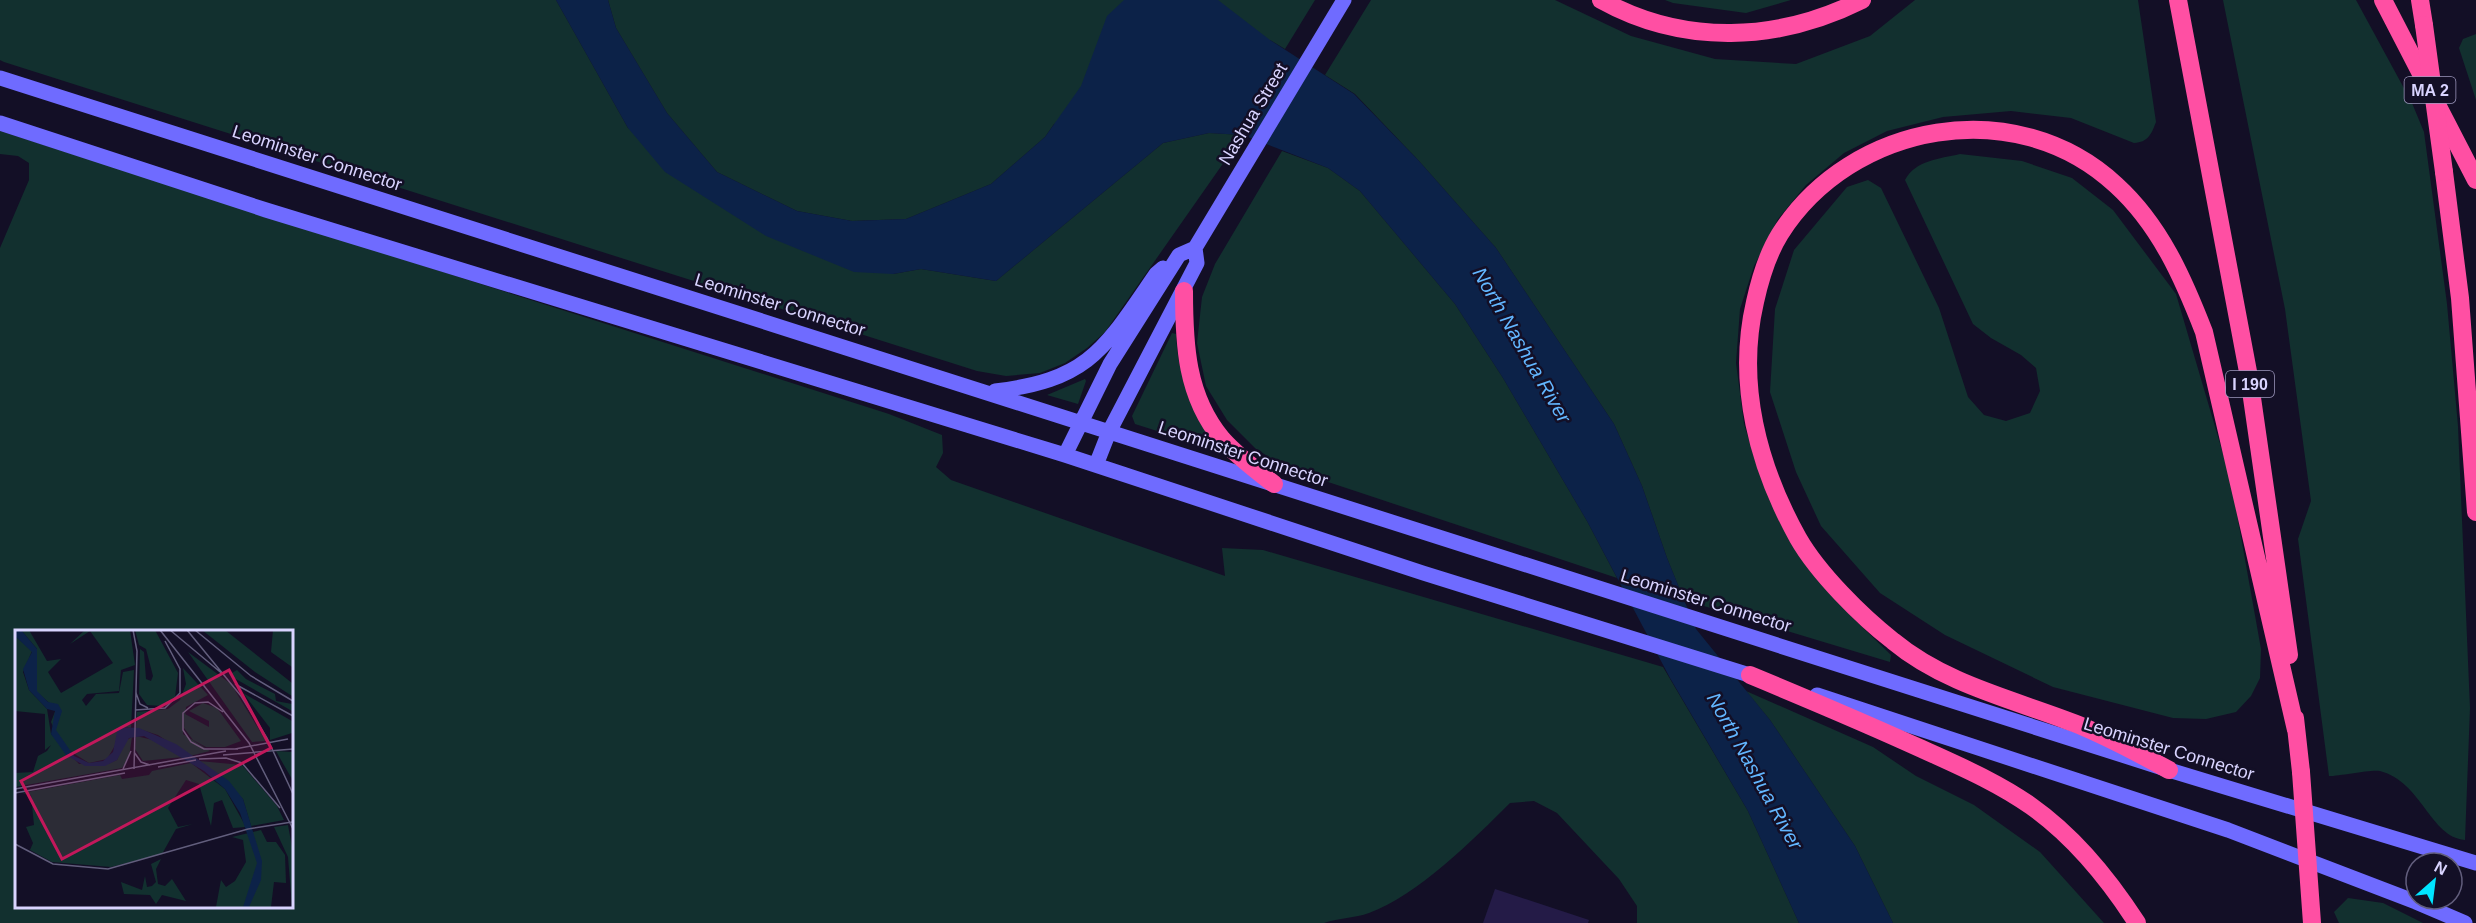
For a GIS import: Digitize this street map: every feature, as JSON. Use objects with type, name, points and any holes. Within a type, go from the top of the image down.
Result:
[{"type":"highway","points":[[1601,0],[1621,11],[1668,26],[1720,33],[1774,31],[1824,17],[1862,0]]},
{"type":"highway","name":"I 190","points":[[2178,0],[2249,377],[2287,638],[2301,772],[2312,923]]},
{"type":"highway","name":"MA 2","points":[[2383,0],[2476,180]]},
{"type":"highway","points":[[2420,0],[2460,298],[2476,512]]},
{"type":"highway","points":[[2169,770],[2126,746],[2081,726],[1972,686],[1933,668],[1899,646],[1850,602],[1810,556],[1799,539],[1768,474],[1756,440],[1748,384],[1749,328],[1761,277],[1779,235],[1811,194],[1837,172],[1886,146],[1939,131],[1993,130],[2022,136],[2082,159],[2118,186],[2147,218],[2186,285],[2204,332],[2296,730]]},
{"type":"highway","points":[[1184,291],[1184,340],[1188,367],[1207,419],[1223,440],[1274,484]]},
{"type":"highway","points":[[1750,675],[1845,710],[1971,772],[2031,806],[2093,862],[2114,887],[2137,923]]},
{"type":"main road","name":"Nashua Street","points":[[1096,465],[1109,432],[1197,263],[1195,248],[1344,0]]},
{"type":"main road","name":"Leominster Connector","points":[[0,78],[1542,570],[1819,656],[2169,770],[2476,863]]},
{"type":"main road","points":[[0,123],[266,210],[1065,455],[1750,675]]},
{"type":"main road","points":[[989,392],[1050,381],[1080,366],[1108,342],[1156,274],[1179,255],[1195,248]]},
{"type":"main road","points":[[1065,455],[1110,364],[1179,255]]},
{"type":"main road","points":[[1845,710],[2228,830],[2406,897],[2465,923]]},
{"type":"green space","points":[[0,0],[556,0],[628,128],[893,274],[921,269],[996,281],[1163,143],[1209,133],[1243,135],[1105,332],[1065,363],[1040,373],[1006,376],[977,371],[4,62],[0,60]]},
{"type":"green space","points":[[608,0],[1315,0],[1285,49],[1270,40],[1054,124],[1045,137],[991,184],[906,219],[852,221],[797,211],[717,172],[667,113],[616,28]]},
{"type":"green space","points":[[1371,0],[1555,0],[1631,36],[1715,59],[1796,64],[1870,36],[1915,0],[2138,0],[2156,122],[2146,139],[2134,143],[2071,118],[2011,111],[1943,117],[1887,131],[1844,153],[1806,185],[1778,219],[1754,266],[1740,309],[1736,363],[1744,424],[1759,472],[1814,574],[1854,619],[1891,655],[1890,662],[1684,600],[1642,486],[1614,424],[1496,248],[1419,161],[1355,94],[1325,75]]},
{"type":"green space","points":[[1665,0],[1791,0],[1746,13]]},
{"type":"green space","points":[[2223,0],[2356,0],[2412,103],[2424,132],[2447,304],[2458,426],[2470,708],[2465,840],[2453,837],[2443,830],[2406,786],[2394,777],[2380,771],[2329,776],[2298,539],[2311,501],[2285,309]]},
{"type":"green space","points":[[2476,34],[2476,100],[2459,48],[2463,39]]},
{"type":"green space","points":[[0,131],[889,414],[942,435],[943,453],[936,467],[951,480],[1225,576],[1222,548],[1263,550],[1663,667],[1748,811],[1799,923],[1637,923],[1637,906],[1619,879],[1557,813],[1534,801],[1510,803],[1444,865],[1406,894],[1364,915],[1324,923],[0,923],[0,248],[29,180],[29,163],[18,156],[0,154]]},
{"type":"green space","points":[[1282,151],[1328,168],[1360,191],[1455,304],[1503,378],[1587,521],[1617,578],[1289,469],[1256,449],[1227,420],[1206,386],[1197,343],[1202,297],[1215,264]]},
{"type":"green space","points":[[1960,154],[2022,161],[2072,178],[2113,210],[2176,294],[2231,481],[2261,649],[2260,678],[2251,696],[2236,712],[2206,719],[2173,718],[2053,687],[1945,635],[1880,593],[1821,526],[1796,472],[1770,392],[1775,309],[1794,250],[1847,187],[1868,180],[1881,188],[1939,308],[1968,397],[1984,415],[2006,421],[2030,413],[2040,391],[2036,368],[2021,355],[1991,338],[1973,324],[1905,180],[1915,168],[1922,164]]},
{"type":"green space","points":[[1172,333],[1176,334],[1179,363],[1188,392],[1199,419],[1214,444],[1211,448],[1135,424],[1132,416]]},
{"type":"green space","points":[[1085,379],[1078,404],[1047,395]]},
{"type":"green space","points":[[1746,691],[1873,747],[1916,776],[1974,805],[2040,852],[2104,923],[1893,923],[1855,846],[1770,720]]},
{"type":"green space","points":[[2348,898],[2383,903],[2423,923],[2339,923],[2334,912]]},
{"type":"water","name":"North Nashua River","points":[[556,0],[608,0],[616,28],[667,113],[717,172],[797,211],[852,221],[906,219],[991,184],[1045,137],[1081,86],[1107,16],[1124,0],[1218,0],[1270,40],[1354,94],[1419,161],[1496,248],[1614,424],[1642,486],[1667,558],[1696,629],[1770,720],[1855,846],[1893,923],[1799,923],[1748,811],[1670,678],[1587,521],[1503,378],[1455,304],[1360,191],[1328,168],[1243,135],[1209,133],[1163,143],[996,281],[921,269],[893,274],[854,272],[766,236],[665,172],[628,128]]},
{"type":"building","points":[[1495,889],[1589,920],[1588,923],[1483,923]]}]
